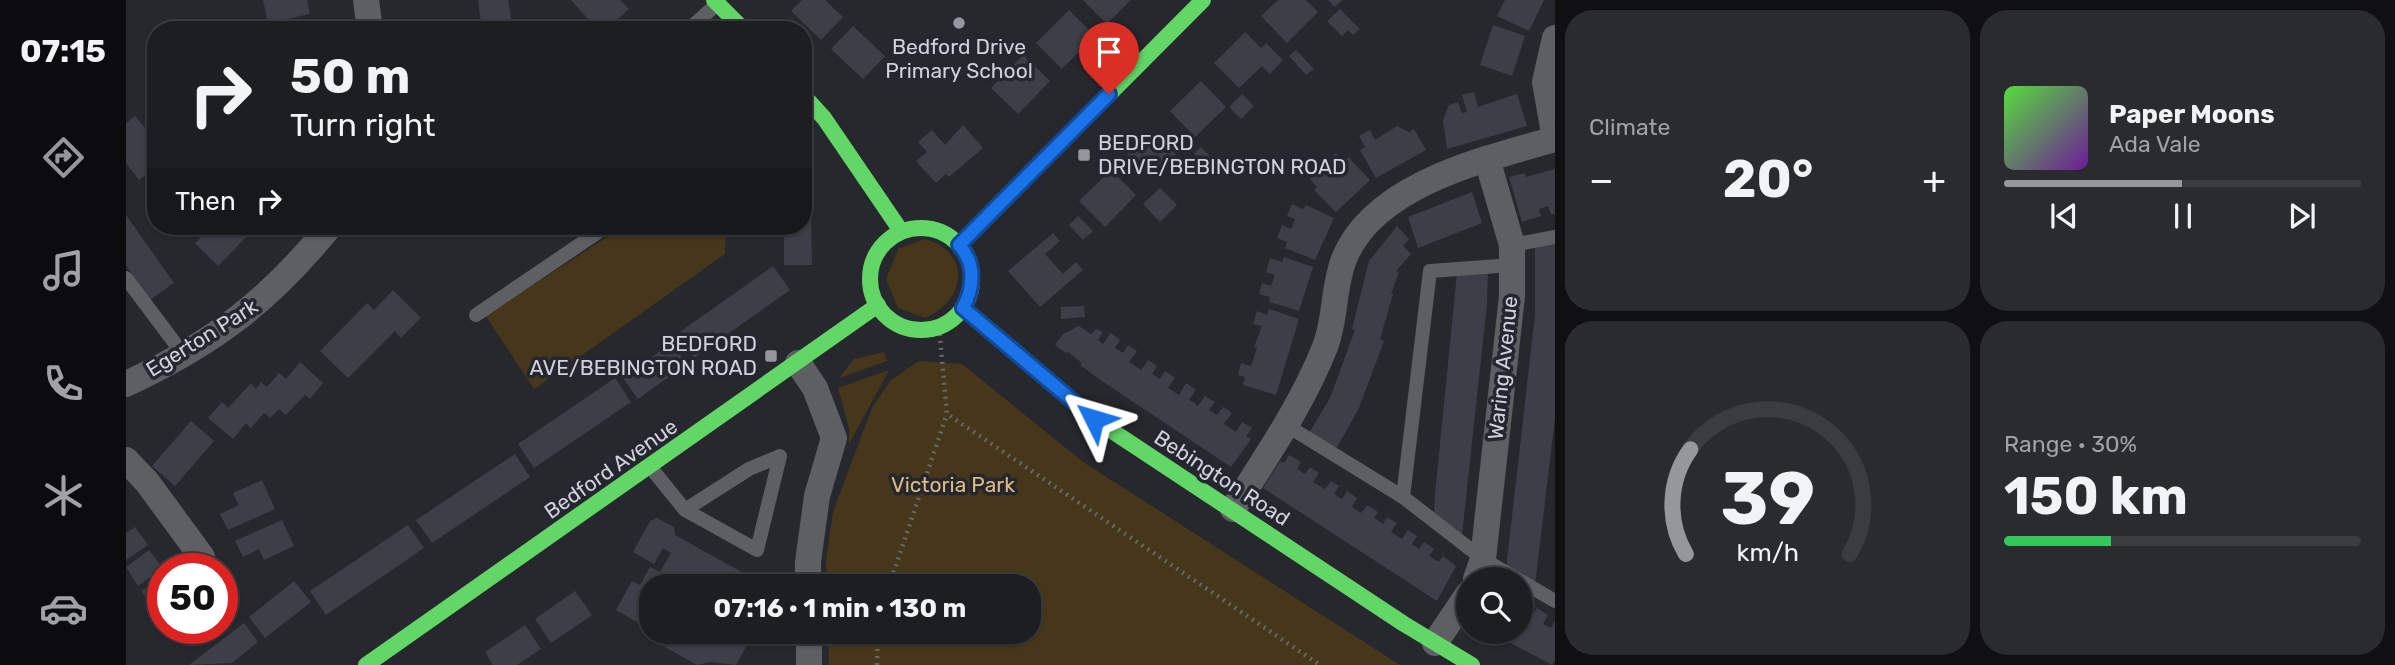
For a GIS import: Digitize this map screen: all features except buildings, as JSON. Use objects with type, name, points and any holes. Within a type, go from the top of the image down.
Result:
[{"type":"main road","points":[[959,245],[1203,0]]},
{"type":"main road","points":[[718,1],[736,21]]},
{"type":"main road","points":[[812,106],[839,139],[901,231]]},
{"type":"main road","points":[[919,227],[936,229],[952,237],[971,266],[972,279],[963,308],[939,327],[922,330],[897,324],[878,305],[870,284],[873,261],[882,245],[901,231],[919,227]]},
{"type":"main road","name":"Bedford Avenue","points":[[366,665],[878,305]]},
{"type":"main road","name":"Bebington Road","points":[[963,308],[1094,419],[1472,665]]},
{"type":"street","points":[[366,0],[369,21]]},
{"type":"street","points":[[1233,509],[1286,425],[1326,344],[1344,259],[1360,230],[1419,185],[1487,159],[1555,139],[1545,82],[1555,38]]},
{"type":"street","name":"Waring Avenue","points":[[1480,567],[1512,296],[1512,255],[1487,159]]},
{"type":"street","name":"Egerton Park","points":[[126,384],[183,354],[239,319],[279,286],[322,235]]},
{"type":"street","points":[[798,363],[815,388],[834,438],[817,496],[808,574]]},
{"type":"street","points":[[126,460],[147,482],[199,553]]},
{"type":"street","points":[[1435,643],[1456,612]]},
{"type":"street","points":[[809,644],[809,665]]},
{"type":"lane","points":[[697,21],[718,1]]},
{"type":"lane","points":[[476,315],[594,235]]},
{"type":"lane","points":[[1403,497],[1430,271],[1512,255],[1555,237]]},
{"type":"lane","points":[[126,278],[183,354]]},
{"type":"lane","points":[[1286,425],[1403,497],[1478,567]]},
{"type":"lane","points":[[650,467],[685,510],[757,550],[780,456],[750,469],[685,510]]},
{"type":"lane","points":[[1533,588],[1555,601]]},
{"type":"path","points":[[893,574],[947,414],[939,327]]},
{"type":"path","points":[[947,414],[1320,665]]},
{"type":"path","points":[[877,665],[878,644]]},
{"type":"green space","points":[[610,235],[726,235],[725,254],[534,389],[486,316]]},
{"type":"green space","points":[[925,239],[951,255],[958,277],[949,300],[925,318],[898,308],[886,279],[898,249]]},
{"type":"green space","points":[[884,352],[887,361],[839,378],[854,359]]},
{"type":"green space","name":"Victoria Park","points":[[919,361],[962,364],[1083,462],[1400,665],[829,665],[828,644],[1041,644],[1041,574],[826,574],[833,512],[872,408],[891,380]]},
{"type":"green space","points":[[889,370],[849,444],[849,428],[838,388]]},
{"type":"traffic: fast","points":[[714,0],[735,21]]},
{"type":"traffic: fast","points":[[959,245],[1203,0]]},
{"type":"traffic: fast","points":[[812,105],[824,118],[901,231]]},
{"type":"traffic: fast","points":[[921,228],[940,232],[957,243],[968,260],[972,279],[968,298],[957,315],[940,326],[921,330],[902,326],[885,315],[874,298],[870,279],[874,260],[885,243],[902,232],[921,228]]},
{"type":"traffic: fast","points":[[366,665],[878,305]]},
{"type":"traffic: fast","points":[[963,308],[1094,419],[1404,624],[1472,665]]},
{"type":"place","name":"Bedford Drive Primary School","points":[[959,23]]},
{"type":"place","name":"BEDFORD DRIVE/BEBINGTON ROAD","points":[[1084,155]]},
{"type":"place","name":"BEDFORD AVE/BEBINGTON ROAD","points":[[771,356]]},
{"type":"route","points":[[1094,419],[963,308],[969,297],[972,279],[971,266],[959,245],[1109,94]]}]
